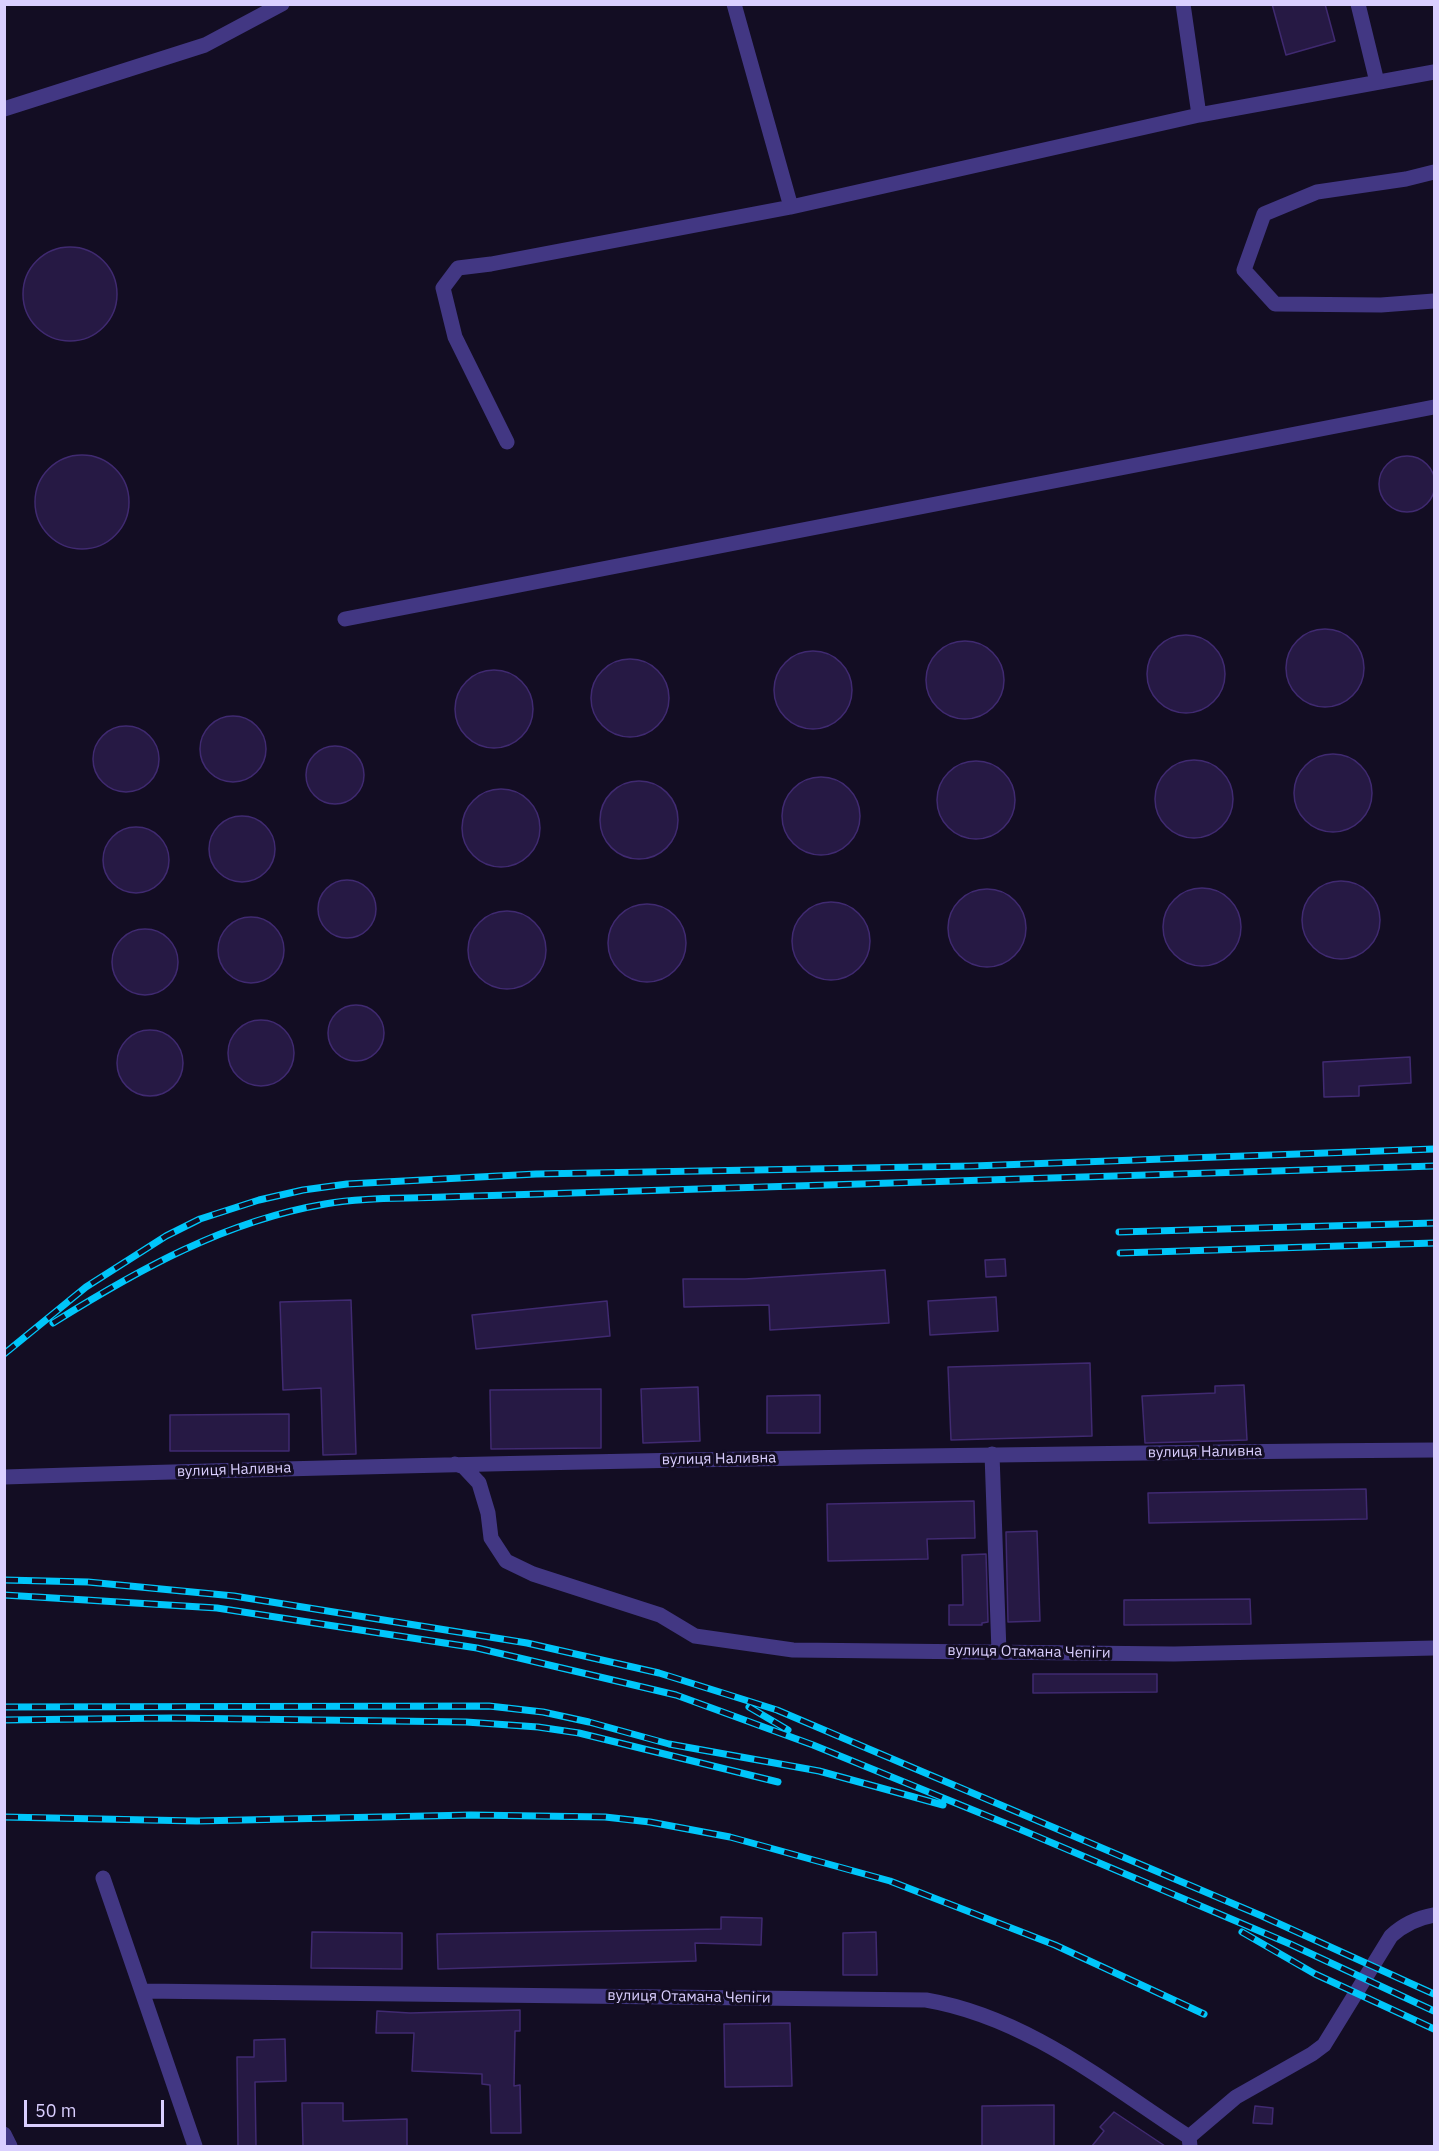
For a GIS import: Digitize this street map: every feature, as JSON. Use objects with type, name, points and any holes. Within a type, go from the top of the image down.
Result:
[{"type":"street","points":[[4,109],[205,45],[282,4]]},
{"type":"street","points":[[734,4],[791,207]]},
{"type":"street","points":[[1183,4],[1199,115]]},
{"type":"street","points":[[1358,4],[1377,82]]},
{"type":"street","points":[[507,442],[455,337],[443,288],[458,268],[502,262],[791,207],[1199,115],[1434,72]]},
{"type":"street","points":[[1434,172],[1406,180],[1317,192],[1264,214],[1244,270],[1275,304],[1381,305],[1434,301]]},
{"type":"street","points":[[345,619],[1434,407]]},
{"type":"street","name":"вулиця Наливна","points":[[4,1477],[452,1464],[992,1454],[1434,1450]]},
{"type":"street","points":[[992,1454],[999,1652]]},
{"type":"street","name":"вулиця Отамана Чепіги","points":[[452,1464],[464,1467],[478,1483],[488,1513],[491,1538],[506,1561],[533,1574],[660,1615],[695,1636],[793,1650],[1174,1654],[1434,1648]]},
{"type":"street","points":[[104,1878],[195,2146]]},
{"type":"street","points":[[1190,2142],[1236,2097],[1324,2045],[1391,1936],[1402,1925],[1434,1915]]},
{"type":"street","name":"вулиця Отамана Чепіги","points":[[142,1991],[926,2000],[954,2005],[986,2015],[1040,2039],[1190,2142]]},
{"type":"street","points":[[4,2134],[10,2146]]},
{"type":"building","points":[[1272,4],[1325,4],[1335,41],[1286,55]]},
{"type":"building","points":[[70,247],[88,250],[103,261],[114,276],[117,294],[114,312],[103,327],[88,338],[70,341],[52,338],[37,327],[26,312],[23,294],[26,276],[37,261],[52,250]]},
{"type":"building","points":[[82,455],[100,458],[115,469],[126,484],[129,502],[126,520],[115,535],[100,546],[82,549],[64,546],[49,535],[38,520],[35,502],[38,484],[49,469],[64,458]]},
{"type":"building","points":[[1401,456],[1413,456],[1423,460],[1431,468],[1435,484],[1431,500],[1423,508],[1413,512],[1401,512],[1391,508],[1383,500],[1379,490],[1379,478],[1383,468],[1391,460]]},
{"type":"building","points":[[1325,629],[1340,632],[1353,640],[1361,653],[1364,668],[1361,683],[1353,696],[1340,704],[1325,707],[1310,704],[1297,696],[1289,683],[1286,668],[1289,653],[1297,640],[1310,632]]},
{"type":"building","points":[[1186,635],[1201,638],[1214,646],[1222,659],[1225,674],[1222,689],[1214,702],[1201,710],[1186,713],[1171,710],[1158,702],[1150,689],[1147,674],[1150,659],[1158,646],[1171,638]]},
{"type":"building","points":[[965,641],[980,644],[993,652],[1001,665],[1004,680],[1001,695],[993,708],[980,716],[965,719],[950,716],[937,708],[929,695],[926,680],[929,665],[937,652],[950,644]]},
{"type":"building","points":[[805,651],[821,651],[835,657],[846,668],[852,682],[852,698],[846,712],[835,723],[821,729],[805,729],[791,723],[780,712],[774,698],[774,682],[780,668],[791,657]]},
{"type":"building","points":[[622,659],[638,659],[652,665],[663,676],[669,690],[669,706],[663,720],[652,731],[638,737],[622,737],[608,731],[597,720],[591,706],[591,690],[597,676],[608,665]]},
{"type":"building","points":[[494,670],[509,673],[522,681],[530,694],[533,709],[530,724],[522,737],[509,745],[494,748],[479,745],[466,737],[458,724],[455,709],[458,694],[466,681],[479,673]]},
{"type":"building","points":[[226,716],[240,716],[252,721],[261,730],[266,749],[264,762],[257,773],[240,782],[226,782],[214,777],[205,768],[200,756],[200,742],[205,730],[214,721]]},
{"type":"building","points":[[119,726],[133,726],[145,731],[154,740],[159,759],[157,772],[150,783],[133,792],[119,792],[107,787],[98,778],[93,766],[93,752],[98,740],[107,731]]},
{"type":"building","points":[[335,746],[351,751],[359,759],[364,775],[359,791],[351,799],[335,804],[319,799],[311,791],[306,775],[311,759],[319,751]]},
{"type":"building","points":[[1333,754],[1348,757],[1361,765],[1369,778],[1372,793],[1369,808],[1361,821],[1348,829],[1333,832],[1318,829],[1305,821],[1297,808],[1294,793],[1297,778],[1305,765],[1318,757]]},
{"type":"building","points":[[1194,760],[1209,763],[1222,771],[1230,784],[1233,799],[1230,814],[1222,827],[1209,835],[1194,838],[1179,835],[1166,827],[1158,814],[1155,799],[1158,784],[1166,771],[1179,763]]},
{"type":"building","points":[[976,761],[991,764],[1004,772],[1012,785],[1015,800],[1012,815],[1004,828],[991,836],[976,839],[961,836],[948,828],[940,815],[937,800],[940,785],[948,772],[961,764]]},
{"type":"building","points":[[821,777],[836,780],[849,788],[857,801],[860,816],[857,831],[849,844],[836,852],[821,855],[806,852],[793,844],[785,831],[782,816],[785,801],[793,788],[806,780]]},
{"type":"building","points":[[639,781],[654,784],[667,792],[675,805],[678,820],[675,835],[667,848],[654,856],[639,859],[624,856],[611,848],[603,835],[600,820],[603,805],[611,792],[624,784]]},
{"type":"building","points":[[501,789],[516,792],[529,800],[537,813],[540,828],[537,843],[529,856],[516,864],[501,867],[486,864],[473,856],[465,843],[462,828],[465,813],[473,800],[486,792]]},
{"type":"building","points":[[236,816],[248,816],[266,825],[273,836],[275,849],[273,862],[266,873],[255,880],[236,882],[223,877],[214,868],[209,855],[209,843],[214,830],[223,821]]},
{"type":"building","points":[[129,827],[143,827],[155,832],[164,841],[169,860],[167,873],[160,884],[143,893],[129,893],[117,888],[108,879],[103,867],[103,853],[108,841],[117,832]]},
{"type":"building","points":[[347,880],[363,885],[371,893],[376,909],[371,925],[363,933],[347,938],[331,933],[323,925],[318,909],[323,893],[331,885]]},
{"type":"building","points":[[1341,881],[1356,884],[1369,892],[1377,905],[1380,920],[1377,935],[1369,948],[1356,956],[1341,959],[1326,956],[1313,948],[1305,935],[1302,920],[1305,905],[1313,892],[1326,884]]},
{"type":"building","points":[[1202,888],[1217,891],[1230,899],[1238,912],[1241,927],[1238,942],[1230,955],[1217,963],[1202,966],[1187,963],[1174,955],[1166,942],[1163,927],[1166,912],[1174,899],[1187,891]]},
{"type":"building","points":[[987,889],[1002,892],[1015,900],[1023,913],[1026,928],[1023,943],[1015,956],[1002,964],[987,967],[972,964],[959,956],[951,943],[948,928],[951,913],[959,900],[972,892]]},
{"type":"building","points":[[831,902],[846,905],[859,913],[867,926],[870,941],[867,956],[859,969],[846,977],[831,980],[816,977],[803,969],[795,956],[792,941],[795,926],[803,913],[816,905]]},
{"type":"building","points":[[647,904],[662,907],[675,915],[683,928],[686,943],[683,958],[675,971],[662,979],[647,982],[632,979],[619,971],[611,958],[608,943],[611,928],[619,915],[632,907]]},
{"type":"building","points":[[507,911],[522,914],[535,922],[543,935],[546,950],[543,965],[535,978],[522,986],[507,989],[492,986],[479,978],[471,965],[468,950],[471,935],[479,922],[492,914]]},
{"type":"building","points":[[244,917],[258,917],[270,922],[279,931],[284,950],[282,963],[275,974],[258,983],[244,983],[232,978],[223,969],[218,957],[218,943],[223,931],[232,922]]},
{"type":"building","points":[[139,929],[151,929],[169,938],[176,949],[178,962],[176,975],[169,986],[158,993],[139,995],[126,990],[117,981],[112,968],[112,956],[117,943],[126,934]]},
{"type":"building","points":[[350,1005],[362,1005],[372,1009],[380,1017],[384,1033],[380,1049],[372,1057],[362,1061],[350,1061],[340,1057],[332,1049],[328,1039],[328,1027],[332,1017],[340,1009]]},
{"type":"building","points":[[254,1020],[268,1020],[280,1025],[289,1034],[294,1053],[292,1066],[285,1077],[268,1086],[254,1086],[242,1081],[233,1072],[228,1060],[228,1046],[233,1034],[242,1025]]},
{"type":"building","points":[[144,1030],[156,1030],[174,1039],[181,1050],[183,1063],[181,1076],[174,1087],[163,1094],[144,1096],[131,1091],[122,1082],[117,1069],[117,1057],[122,1044],[131,1035]]},
{"type":"building","points":[[1410,1057],[1411,1083],[1359,1086],[1359,1096],[1324,1097],[1323,1062]]},
{"type":"building","points":[[1005,1259],[1006,1276],[986,1277],[985,1260]]},
{"type":"building","points":[[885,1270],[889,1323],[770,1330],[769,1305],[684,1307],[683,1279],[745,1279]]},
{"type":"building","points":[[996,1297],[998,1331],[930,1335],[928,1301]]},
{"type":"building","points":[[351,1300],[356,1454],[323,1455],[321,1388],[283,1390],[280,1302]]},
{"type":"building","points":[[607,1301],[610,1336],[476,1349],[472,1315]]},
{"type":"building","points":[[1090,1363],[1092,1436],[951,1440],[948,1367]]},
{"type":"building","points":[[1244,1385],[1247,1440],[1145,1443],[1142,1396],[1215,1393],[1215,1386]]},
{"type":"building","points":[[698,1387],[700,1441],[643,1443],[641,1389]]},
{"type":"building","points":[[601,1389],[601,1448],[491,1449],[490,1390]]},
{"type":"building","points":[[820,1395],[820,1433],[767,1433],[767,1396]]},
{"type":"building","points":[[289,1414],[289,1451],[170,1451],[170,1415]]},
{"type":"building","points":[[1366,1489],[1367,1519],[1149,1523],[1148,1493]]},
{"type":"building","points":[[974,1501],[975,1538],[927,1539],[928,1559],[828,1561],[827,1504]]},
{"type":"building","points":[[1037,1531],[1040,1621],[1008,1622],[1006,1532]]},
{"type":"building","points":[[986,1554],[988,1622],[982,1625],[949,1625],[949,1605],[963,1605],[962,1555]]},
{"type":"building","points":[[1250,1599],[1251,1624],[1124,1625],[1124,1600]]},
{"type":"building","points":[[1033,1674],[1157,1674],[1157,1692],[1033,1693]]},
{"type":"building","points":[[721,1917],[762,1918],[761,1945],[695,1943],[696,1961],[438,1969],[437,1934],[721,1929]]},
{"type":"building","points":[[312,1932],[402,1933],[402,1969],[311,1968]]},
{"type":"building","points":[[876,1932],[877,1975],[843,1975],[843,1933]]},
{"type":"building","points":[[520,2010],[520,2031],[515,2031],[514,2086],[520,2085],[521,2133],[491,2133],[490,2085],[482,2084],[482,2074],[412,2071],[414,2033],[376,2033],[377,2011],[410,2013]]},
{"type":"building","points":[[790,2023],[792,2086],[725,2087],[724,2024]]},
{"type":"building","points":[[285,2039],[286,2081],[255,2082],[256,2146],[238,2146],[237,2057],[254,2057],[254,2040]]},
{"type":"building","points":[[302,2103],[343,2103],[343,2121],[407,2119],[407,2146],[303,2146]]},
{"type":"building","points":[[1054,2105],[1054,2146],[982,2146],[982,2106]]},
{"type":"building","points":[[1255,2106],[1273,2108],[1272,2124],[1253,2123]]},
{"type":"building","points":[[1114,2112],[1165,2146],[1092,2146],[1104,2131],[1100,2127]]},
{"type":"railway","points":[[4,1354],[86,1287],[166,1236],[200,1219],[259,1200],[303,1190],[347,1184],[536,1174],[973,1166],[1434,1149]]},
{"type":"railway","points":[[53,1323],[117,1284],[217,1235],[288,1212],[355,1200],[1434,1166]]},
{"type":"railway","points":[[1119,1232],[1434,1223]]},
{"type":"railway","points":[[1120,1253],[1434,1243]]},
{"type":"railway","points":[[4,1580],[88,1582],[234,1596],[527,1643],[659,1673],[777,1710],[1262,1916],[1434,1994]]},
{"type":"railway","points":[[4,1595],[217,1608],[477,1648],[676,1695],[813,1745],[1017,1828],[1290,1944],[1434,2011]]},
{"type":"railway","points":[[4,1707],[489,1706],[543,1712],[669,1744],[819,1771],[943,1805]]},
{"type":"railway","points":[[749,1707],[788,1730]]},
{"type":"railway","points":[[4,1720],[172,1718],[466,1722],[538,1727],[579,1733],[778,1782]]},
{"type":"railway","points":[[4,1817],[197,1821],[471,1815],[605,1817],[650,1822],[730,1837],[890,1881],[1055,1945],[1204,2014]]},
{"type":"railway","points":[[1242,1932],[1315,1974],[1434,2029]]}]
